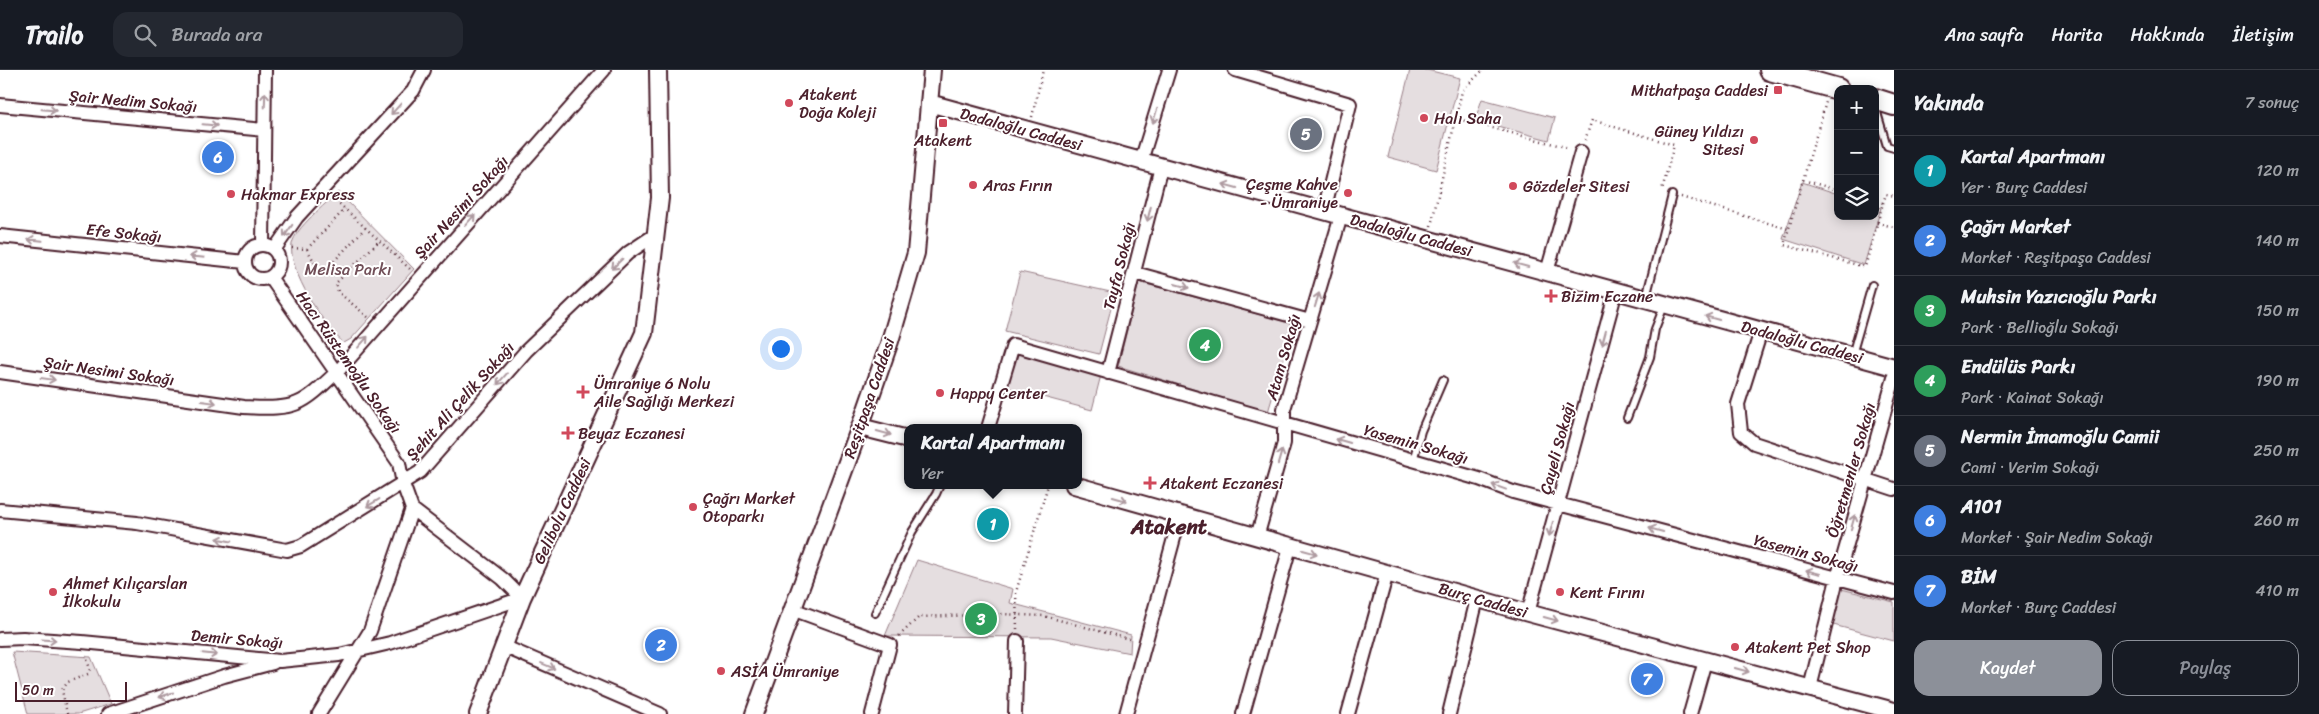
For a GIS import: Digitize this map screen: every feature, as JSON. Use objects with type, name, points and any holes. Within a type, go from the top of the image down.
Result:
[{"type":"main road","points":[[1770,70],[1834,88]]},
{"type":"main road","points":[[1879,100],[1894,105]]},
{"type":"street","points":[[266,70],[264,130],[272,246],[279,262],[278,268],[270,277],[255,277],[247,270],[245,262],[249,251],[272,246],[413,90],[424,70]]},
{"type":"street","name":"Şair Nesimi Sokağı","points":[[0,372],[244,407],[271,409],[289,407],[308,399],[337,372],[604,70]]},
{"type":"street","name":"Gelibolu Caddesi","points":[[478,714],[522,598],[644,333],[660,198],[658,70]]},
{"type":"street","name":"Reşitpaşa Caddesi","points":[[754,714],[860,427],[890,341],[916,252],[932,70]]},
{"type":"street","points":[[1141,161],[1169,70]]},
{"type":"street","points":[[1235,70],[1350,104],[1324,211]]},
{"type":"street","name":"Dadaloğlu Caddesi","points":[[929,104],[1894,367]]},
{"type":"street","name":"Şair Nedim Sokağı","points":[[0,105],[264,130]]},
{"type":"street","points":[[1547,272],[1581,152]]},
{"type":"street","name":"Tayfa Sokağı","points":[[1108,373],[1161,167]]},
{"type":"street","name":"Atam Sokağı","points":[[1258,538],[1284,443],[1284,409],[1341,216]]},
{"type":"street","name":"Şehit Ali Çelik Sokağı","points":[[0,510],[137,523],[286,550],[301,546],[420,472],[526,351],[628,253],[655,235]]},
{"type":"street","name":"Efe Sokağı","points":[[0,236],[245,262]]},
{"type":"street","points":[[1135,273],[1310,321]]},
{"type":"street","name":"Hacı Rüstemoğlu Sokağı","points":[[270,277],[399,463],[403,484],[412,509]]},
{"type":"street","name":"Çayeli Sokağı","points":[[1528,613],[1616,292]]},
{"type":"street","points":[[1761,331],[1738,404],[1741,432],[1754,443],[1894,489]]},
{"type":"street","name":"Yasemin Sokağı","points":[[989,424],[1013,345],[1558,503],[1894,593]]},
{"type":"street","name":"Öğretmenler Sokağı","points":[[1810,688],[1837,579],[1894,378]]},
{"type":"street","points":[[860,427],[904,438]]},
{"type":"street","name":"Burç Caddesi","points":[[1082,487],[1528,613],[1894,711]]},
{"type":"street","points":[[319,714],[370,631],[412,509],[503,579],[522,598]]},
{"type":"street","points":[[1126,714],[1180,516]]},
{"type":"street","points":[[1243,714],[1290,547]]},
{"type":"street","points":[[1348,714],[1387,573]]},
{"type":"street","name":"Demir Sokağı","points":[[0,639],[23,638],[82,642],[280,661],[360,650],[390,643],[522,598]]},
{"type":"street","points":[[1449,714],[1477,598]]},
{"type":"street","points":[[792,608],[890,645],[872,714]]},
{"type":"street","points":[[1015,714],[1017,641]]},
{"type":"street","points":[[503,646],[660,714]]},
{"type":"street","points":[[108,714],[224,676],[280,661]]},
{"type":"street","points":[[1690,714],[1706,661]]},
{"type":"lane","points":[[1879,119],[1887,146],[1894,148]]},
{"type":"lane","points":[[1646,299],[1672,195]]},
{"type":"lane","points":[[1851,356],[1872,285]]},
{"type":"lane","points":[[1627,418],[1650,357],[1655,329],[1664,305]]},
{"type":"lane","points":[[1413,461],[1421,431],[1443,380]]},
{"type":"lane","points":[[875,613],[912,532],[938,489]]},
{"type":"path","points":[[1029,131],[1043,70]]},
{"type":"path","points":[[1428,240],[1454,118],[1462,91],[1483,70]]},
{"type":"path","points":[[1834,88],[1784,245],[1865,266],[1886,194],[1894,196]]},
{"type":"path","points":[[1454,118],[1581,152],[1592,120],[1674,145],[1662,191],[1788,229]]},
{"type":"path","points":[[1804,180],[1834,189]]},
{"type":"path","points":[[324,190],[419,278]]},
{"type":"path","points":[[1879,202],[1883,203]]},
{"type":"path","points":[[308,249],[345,209]]},
{"type":"path","points":[[1878,223],[1894,227]]},
{"type":"path","points":[[308,249],[317,268],[320,272],[324,272],[365,228]]},
{"type":"path","points":[[378,325],[338,292],[336,283],[379,241]]},
{"type":"path","points":[[272,246],[308,249]]},
{"type":"path","points":[[1017,641],[1016,592],[1047,489]]},
{"type":"path","points":[[890,645],[919,617],[1017,614],[1044,616],[1144,643]]},
{"type":"path","points":[[67,714],[62,690],[68,682],[90,672],[82,642]]},
{"type":"green space","name":"Halı Saha","points":[[1410,70],[1427,70],[1460,78],[1436,170],[1388,157]]},
{"type":"green space","points":[[1482,99],[1555,118],[1549,140],[1475,120]]},
{"type":"green space","points":[[1802,182],[1834,193],[1834,220],[1877,220],[1864,265],[1783,239]]},
{"type":"green space","name":"Melisa Parkı","points":[[338,192],[414,269],[351,339],[344,343],[327,325],[309,297],[295,268],[292,255],[292,244],[299,231]]},
{"type":"green space","points":[[1020,272],[1115,293],[1099,354],[1005,331]]},
{"type":"green space","points":[[1139,282],[1294,324],[1268,412],[1118,366]]},
{"type":"green space","points":[[1017,347],[1102,371],[1092,410],[1001,386]]},
{"type":"green space","points":[[917,560],[1013,589],[1010,603],[1131,635],[1130,653],[1051,637],[885,636]]},
{"type":"green space","points":[[1833,587],[1894,602],[1894,641],[1822,622]]},
{"type":"green space","points":[[12,652],[91,657],[111,704],[78,714],[28,714]]},
{"type":"place","name":"Mithatpaşa Caddesi","points":[[1778,90]]},
{"type":"place","name":"Atakent Doğa Koleji","points":[[789,103]]},
{"type":"place","name":"Halı Saha","points":[[1424,118]]},
{"type":"place","name":"Atakent","points":[[943,123]]},
{"type":"place","name":"Nermin İmamoğlu Camii","points":[[1306,134]]},
{"type":"place","name":"Güney Yıldızı Sitesi","points":[[1754,140]]},
{"type":"place","name":"A101","points":[[218,157]]},
{"type":"place","name":"Aras Fırın","points":[[973,185]]},
{"type":"place","name":"Gözdeler Sitesi","points":[[1513,186]]},
{"type":"place","name":"Çeşme Kahve - Ümraniye","points":[[1348,193]]},
{"type":"place","name":"Hakmar Express","points":[[231,194]]},
{"type":"place","name":"Bizim Eczane","points":[[1551,296]]},
{"type":"place","name":"Endülüs Parkı","points":[[1205,345]]},
{"type":"place","name":"Ümraniye 6 Nolu Aile Sağlığı Merkezi","points":[[583,392]]},
{"type":"place","name":"Happy Center","points":[[940,393]]},
{"type":"place","name":"Beyaz Eczanesi","points":[[568,433]]},
{"type":"place","name":"Atakent Eczanesi","points":[[1150,483]]},
{"type":"place","name":"Çağrı Market Otoparkı","points":[[693,507]]},
{"type":"place","name":"Kartal Apartmanı","points":[[993,524]]},
{"type":"place","name":"Ahmet Kılıçarslan İlkokulu","points":[[53,592]]},
{"type":"place","name":"Kent Fırını","points":[[1560,592]]},
{"type":"place","name":"Muhsin Yazıcıoğlu Parkı","points":[[981,619]]},
{"type":"place","name":"Çağrı Market","points":[[661,645]]},
{"type":"place","name":"Atakent Pet Shop","points":[[1735,647]]},
{"type":"place","name":"ASİA Ümraniye","points":[[721,671]]},
{"type":"place","name":"BİM","points":[[1647,679]]},
{"type":"district","name":"Atakent","points":[[1169,527]]}]
